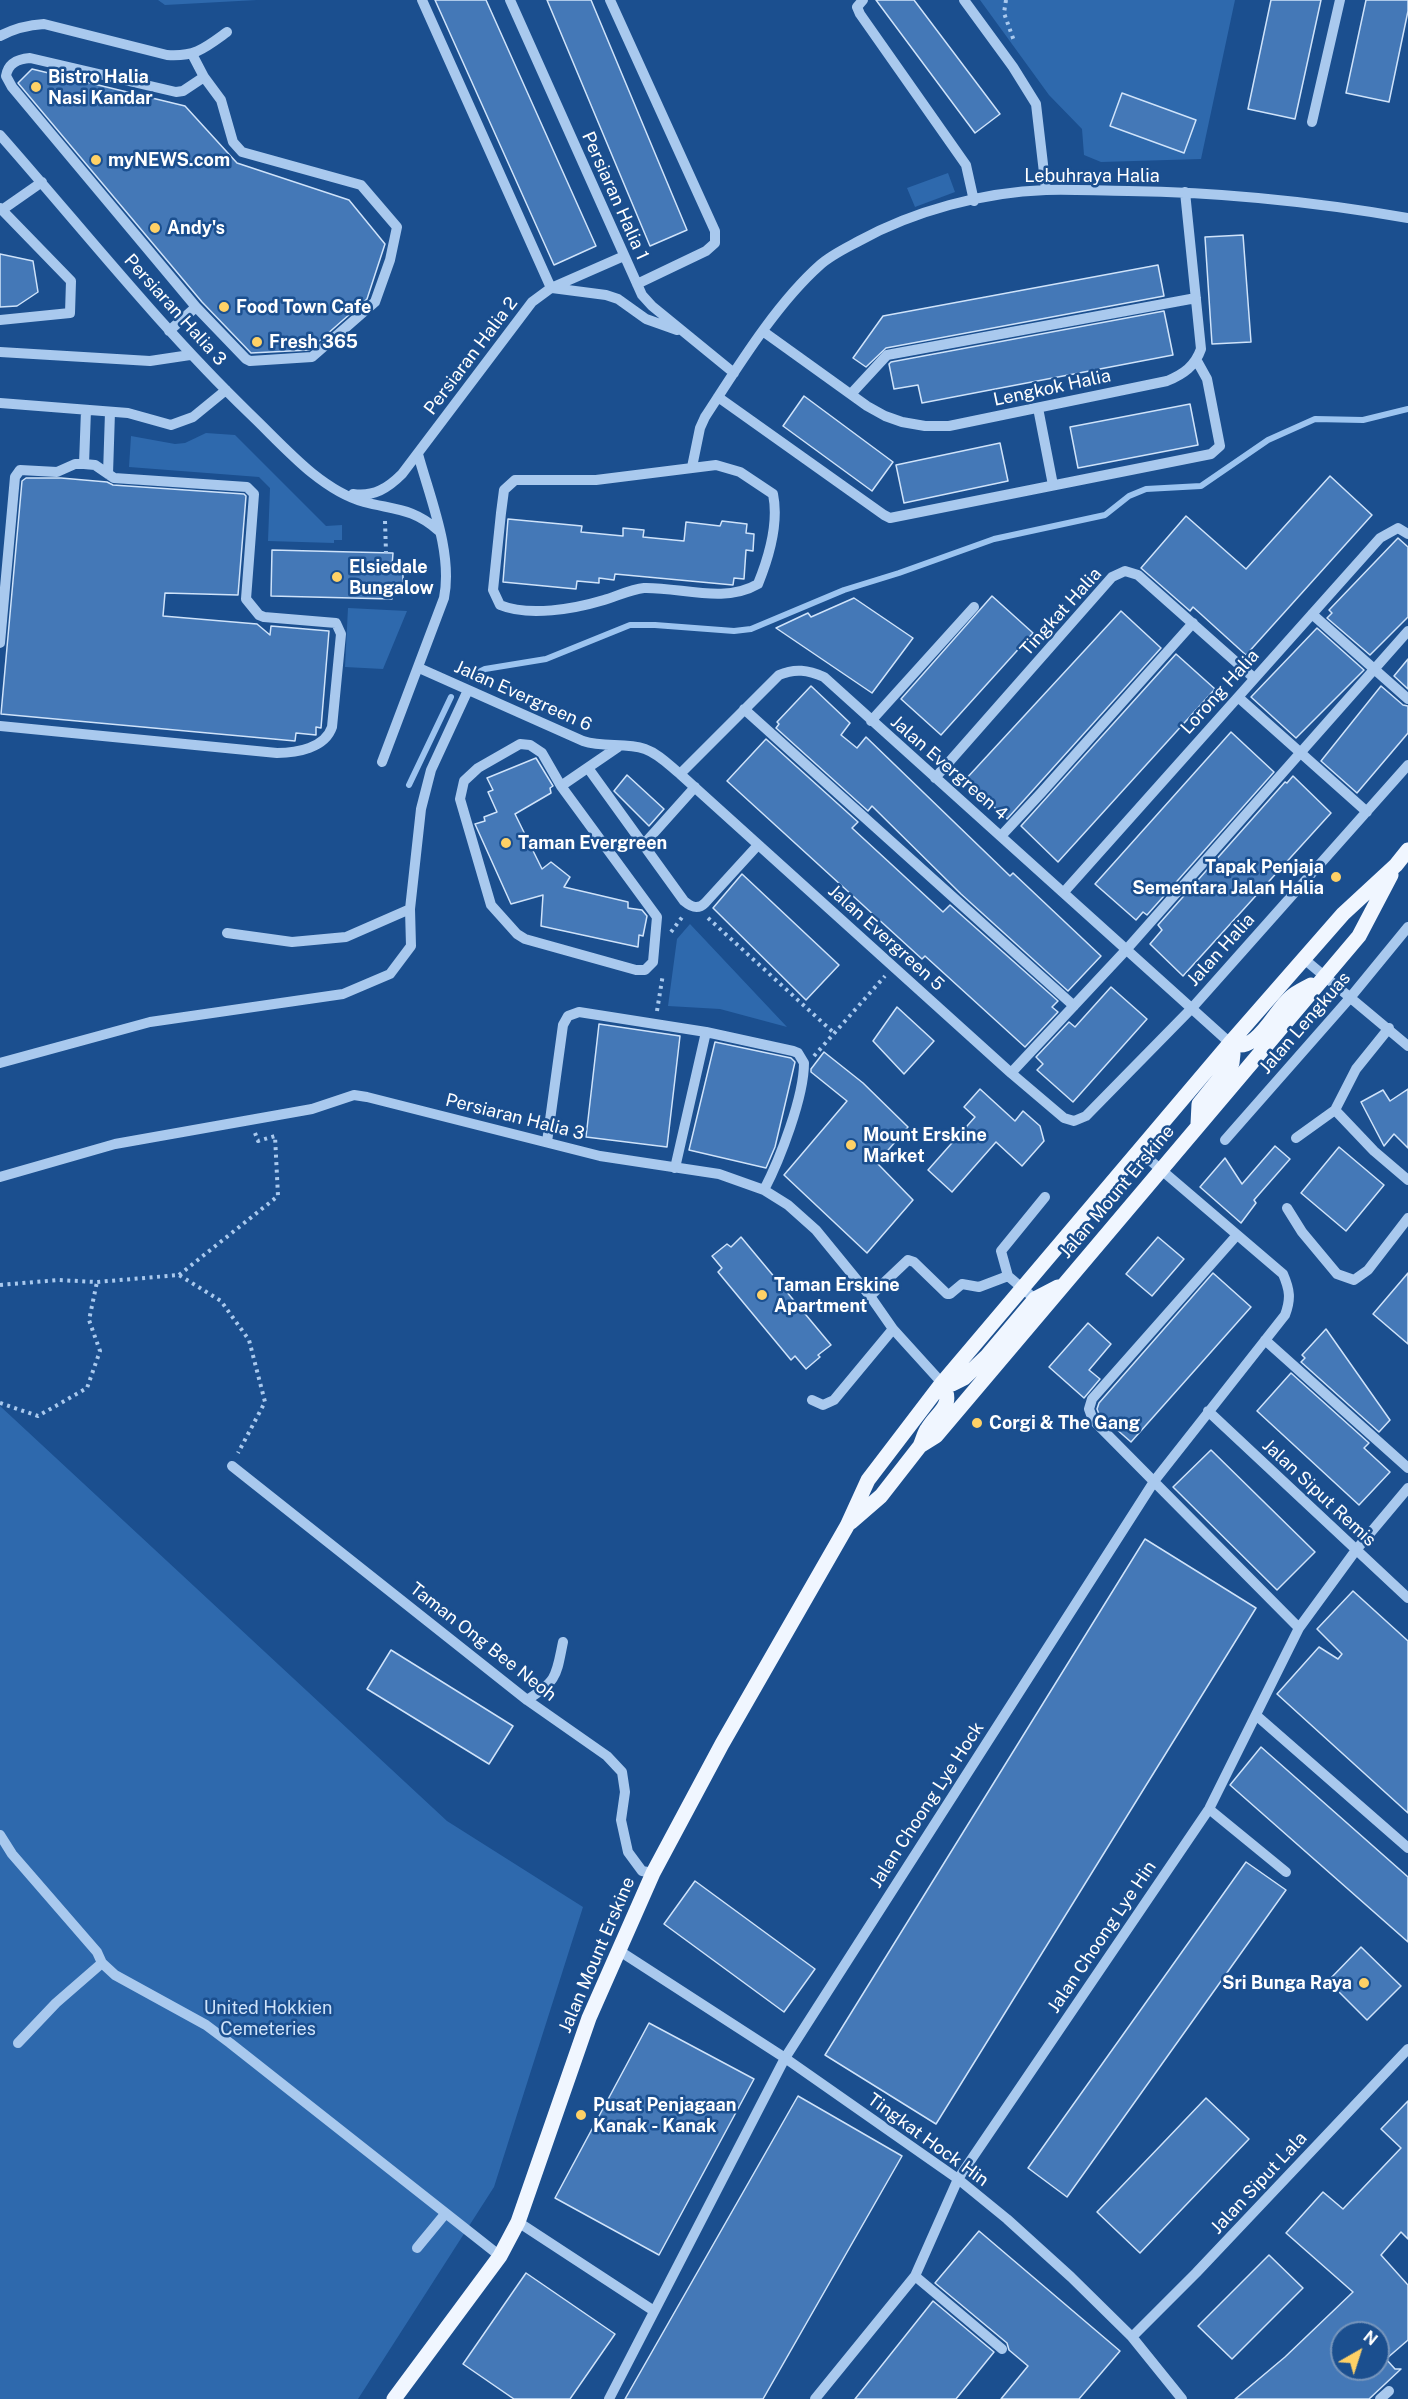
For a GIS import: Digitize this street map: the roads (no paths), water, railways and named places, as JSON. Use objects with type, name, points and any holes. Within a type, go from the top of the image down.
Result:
[{"type":"main road","name":"Jalan Mount Erskine","points":[[394,2399],[500,2256],[518,2222],[589,2018],[653,1873],[722,1744],[847,1526],[868,1480],[942,1383],[1138,1150],[1343,914],[1396,865],[1408,850]]},
{"type":"main road","name":"Jalan Mount Erskine","points":[[847,1526],[881,1496],[920,1446],[936,1436],[1359,936],[1396,865]]},
{"type":"main road","points":[[1230,1043],[1237,1046],[1251,1042],[1290,998],[1324,976]]},
{"type":"main road","points":[[1198,1124],[1199,1104],[1232,1063],[1233,1054],[1230,1043]]},
{"type":"main road","points":[[942,1383],[952,1384],[973,1371],[1035,1299],[1067,1282]]},
{"type":"main road","points":[[920,1446],[927,1429],[946,1405],[948,1392],[942,1383]]},
{"type":"street","points":[[422,0],[551,288],[606,295],[618,299],[646,319],[686,333]]},
{"type":"street","name":"Persiaran Halia 1","points":[[510,0],[642,295],[652,306],[734,373]]},
{"type":"street","points":[[610,0],[715,231],[715,243],[706,251],[637,284]]},
{"type":"street","points":[[863,0],[856,7],[860,14],[966,165],[974,201]]},
{"type":"street","points":[[964,0],[1013,67],[1036,104],[1046,190]]},
{"type":"street","points":[[1312,122],[1341,0]]},
{"type":"street","points":[[0,36],[10,30],[44,24],[167,55],[192,54],[226,32]]},
{"type":"street","points":[[192,54],[204,77],[221,100],[233,142],[242,152],[361,185],[397,227],[378,299],[335,333],[312,357],[250,361],[196,307],[12,87],[6,76],[9,67],[16,61],[30,58],[177,92],[183,91],[204,77]]},
{"type":"street","name":"Persiaran Halia 3","points":[[0,135],[190,355],[311,472],[341,492]]},
{"type":"street","points":[[0,320],[70,313],[71,280],[1,209],[42,182]]},
{"type":"street","name":"Lebuhraya Halia","points":[[692,467],[700,428],[718,397],[801,285],[821,265],[842,250],[881,228],[908,218],[974,201],[1046,190],[1231,194],[1408,218]]},
{"type":"street","points":[[718,397],[890,518],[1207,456],[1219,449],[1207,379],[1197,361],[1202,338],[1185,192]]},
{"type":"street","name":"Persiaran Halia 2","points":[[341,492],[370,495],[382,491],[402,474],[418,454],[523,312],[551,288],[624,256]]},
{"type":"street","points":[[850,394],[887,355],[1196,298]]},
{"type":"street","points":[[169,331],[196,307]]},
{"type":"street","name":"Lengkok Halia","points":[[764,332],[850,394],[885,416],[902,422],[926,426],[950,426],[1167,381],[1180,376],[1197,361]]},
{"type":"street","points":[[0,352],[150,362],[190,355]]},
{"type":"street","points":[[0,403],[128,413],[171,425],[193,417],[226,390]]},
{"type":"street","points":[[1038,408],[1053,485]]},
{"type":"street","points":[[84,464],[86,410]]},
{"type":"street","points":[[108,474],[111,412]]},
{"type":"street","points":[[382,762],[419,668],[447,585],[446,562],[418,454]]},
{"type":"street","points":[[0,643],[17,473],[26,470],[61,472],[75,464],[95,465],[114,478],[251,489],[254,494],[246,599],[248,603],[264,617],[329,621],[336,623],[340,628],[332,727],[330,734],[318,745],[277,753],[0,726]]},
{"type":"street","points":[[716,465],[740,471],[773,494],[775,507],[771,543],[758,584],[746,591],[713,593],[642,588],[600,601],[542,612],[512,610],[500,605],[494,590],[504,490],[509,484],[515,480],[596,480],[692,467],[716,465]]},
{"type":"street","points":[[341,492],[362,501],[416,514],[425,518],[439,531]]},
{"type":"street","name":"Lorong Halia","points":[[1064,892],[1380,538],[1398,528],[1408,534]]},
{"type":"street","name":"Tingkat Halia","points":[[935,778],[1112,577],[1125,572],[1138,575],[1254,678]]},
{"type":"street","points":[[871,721],[975,607]]},
{"type":"street","points":[[1312,614],[1408,699]]},
{"type":"street","points":[[1001,836],[1192,623]]},
{"type":"street","points":[[1011,1073],[1125,950],[1408,631]]},
{"type":"street","name":"Jalan Evergreen 6","points":[[419,668],[583,741],[603,746],[645,749],[681,774]]},
{"type":"street","name":"Jalan Evergreen 4","points":[[681,774],[778,675],[798,669],[824,677],[1230,1043]]},
{"type":"street","points":[[0,1063],[150,1022],[343,994],[390,974],[411,946],[410,909],[421,809],[431,770],[468,690]]},
{"type":"street","points":[[1238,697],[1367,812]]},
{"type":"street","points":[[744,709],[1074,1006]]},
{"type":"street","points":[[520,744],[530,745],[542,753],[561,786],[657,916],[653,962],[645,970],[636,970],[525,939],[517,934],[491,905],[460,799],[464,781],[477,768],[520,744]]},
{"type":"street","points":[[561,786],[618,746]]},
{"type":"street","name":"Jalan Halia","points":[[1074,1121],[1086,1116],[1192,1008],[1408,765]]},
{"type":"street","points":[[588,768],[691,910],[705,903],[758,845]]},
{"type":"street","name":"Jalan Evergreen 5","points":[[681,774],[1011,1073],[1064,1118],[1074,1121]]},
{"type":"street","points":[[644,844],[695,787]]},
{"type":"street","points":[[227,933],[292,942],[346,937],[410,909]]},
{"type":"street","name":"Jalan Lengkuas","points":[[1225,1140],[1349,999],[1408,927]]},
{"type":"street","points":[[1304,959],[1349,999],[1389,1028],[1408,1046]]},
{"type":"street","points":[[547,1142],[563,1025],[568,1016],[579,1012],[706,1032],[793,1051],[798,1053],[804,1063],[801,1088],[779,1162],[764,1190]]},
{"type":"street","points":[[1296,1138],[1335,1110],[1356,1069],[1389,1028]]},
{"type":"street","points":[[675,1168],[706,1032]]},
{"type":"street","name":"Persiaran Halia 3","points":[[0,1177],[115,1144],[312,1109],[354,1095],[600,1156],[718,1174],[764,1190],[788,1205],[816,1230],[870,1296],[892,1329],[942,1383]]},
{"type":"street","points":[[1335,1110],[1374,1151],[1408,1180]]},
{"type":"street","name":"Jalan Choong Lye Hock","points":[[609,2399],[784,2058],[1155,1480],[1286,1315],[1290,1301],[1289,1289],[1283,1274],[1138,1150]]},
{"type":"street","points":[[1035,1299],[1008,1276],[1002,1256],[1002,1247],[1046,1197]]},
{"type":"street","points":[[1287,1208],[1302,1232],[1337,1274],[1354,1280],[1368,1270],[1408,1218]]},
{"type":"street","points":[[1237,1235],[1090,1404],[1090,1415],[1299,1628]]},
{"type":"street","points":[[870,1296],[908,1260],[914,1262],[947,1294],[962,1284],[979,1287],[1008,1276]]},
{"type":"street","points":[[812,1400],[823,1405],[834,1400],[892,1329]]},
{"type":"street","points":[[1264,1340],[1408,1468]]},
{"type":"street","name":"Jalan Siput Remis","points":[[1208,1411],[1408,1598]]},
{"type":"street","name":"Taman Ong Bee Neoh","points":[[232,1466],[527,1700],[607,1756],[622,1772],[625,1792],[621,1820],[627,1852],[642,1870],[653,1873]]},
{"type":"street","name":"Jalan Choong Lye Hin","points":[[815,2399],[915,2276],[958,2179],[1209,1809],[1299,1628],[1356,1550],[1408,1488]]},
{"type":"street","points":[[527,1700],[550,1684],[556,1676],[563,1642]]},
{"type":"street","points":[[1257,1716],[1408,1848]]},
{"type":"street","points":[[1209,1809],[1286,1872]]},
{"type":"street","points":[[0,1835],[12,1854],[97,1952],[102,1964],[115,1975],[206,2025],[500,2256]]},
{"type":"street","name":"Tingkat Hock Hin","points":[[618,1950],[784,2058],[958,2179],[1007,2219],[1071,2277],[1132,2337],[1182,2399]]},
{"type":"street","points":[[18,2043],[56,2003],[102,1964]]},
{"type":"street","name":"Jalan Siput Lala","points":[[1132,2337],[1196,2274],[1408,2049]]},
{"type":"street","points":[[417,2248],[445,2214]]},
{"type":"street","points":[[518,2222],[654,2311]]},
{"type":"street","points":[[915,2276],[1002,2349]]},
{"type":"street","points":[[1380,2399],[1389,2391]]},
{"type":"waterway","points":[[469,677],[485,669],[546,659],[630,625],[734,631],[751,629],[844,590],[994,539],[1105,515],[1129,496],[1146,489],[1201,486],[1268,440],[1315,419],[1363,420],[1408,409]]},
{"type":"waterway","points":[[409,785],[451,697]]},
{"type":"place","name":"Bistro Halia Nasi Kandar","points":[[36,87]]},
{"type":"place","name":"myNEWS.com","points":[[96,160]]},
{"type":"place","name":"Andy's","points":[[155,228]]},
{"type":"place","name":"Food Town Cafe","points":[[224,307]]},
{"type":"place","name":"Fresh 365","points":[[257,342]]},
{"type":"place","name":"Elsiedale Bungalow","points":[[337,577]]},
{"type":"place","name":"Taman Evergreen","points":[[506,843]]},
{"type":"place","name":"Tapak Penjaja Sementara Jalan Halia","points":[[1336,877]]},
{"type":"place","name":"Mount Erskine Market","points":[[851,1145]]},
{"type":"place","name":"Taman Erskine Apartment","points":[[762,1295]]},
{"type":"place","name":"Corgi & The Gang","points":[[977,1423]]},
{"type":"place","name":"Sri Bunga Raya","points":[[1364,1983]]},
{"type":"place","name":"Pusat Penjagaan Kanak - Kanak","points":[[581,2115]]},
{"type":"park label","name":"United Hokkien Cemeteries","points":[[268,2018]]}]
